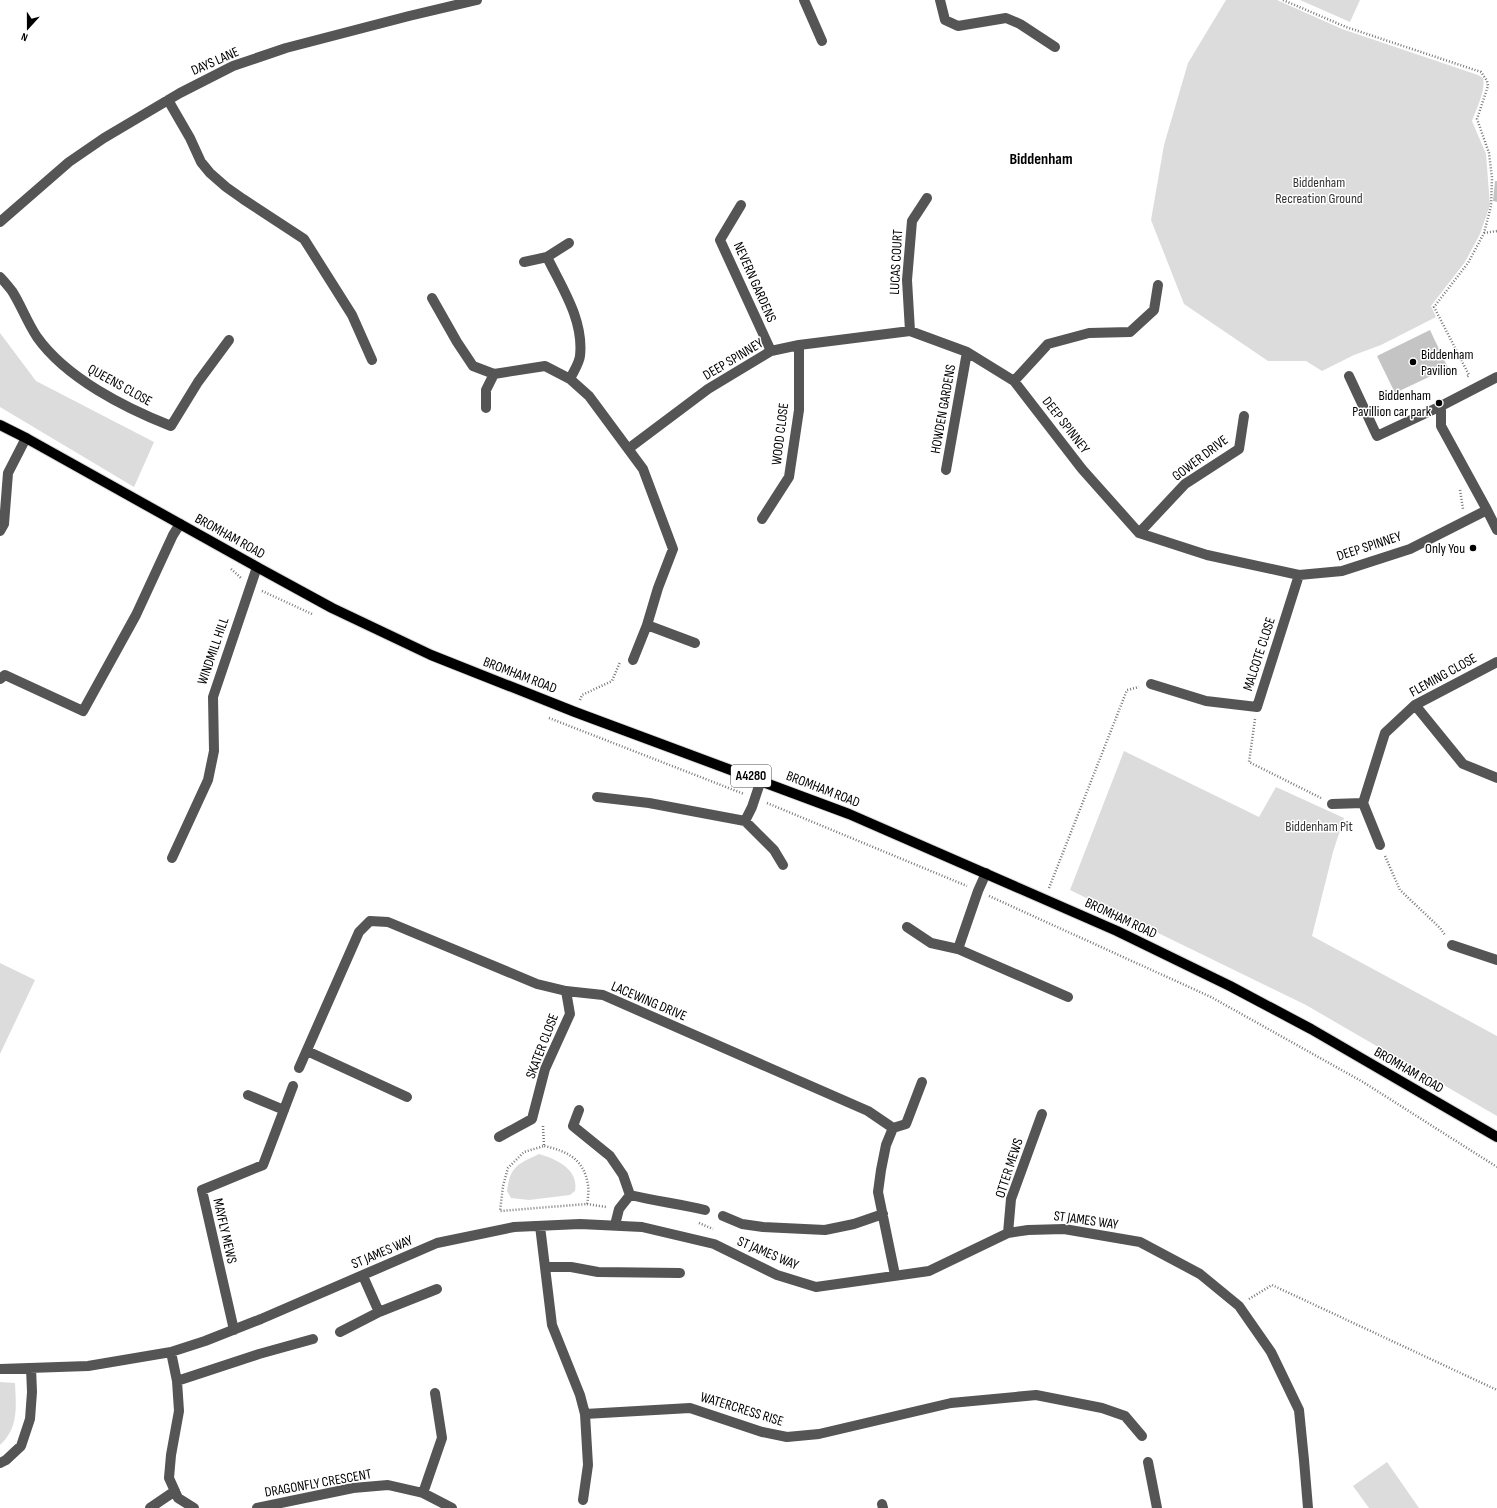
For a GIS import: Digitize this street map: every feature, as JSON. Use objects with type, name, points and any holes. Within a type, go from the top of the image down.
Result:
[{"type":"main road","name":"BROMHAM ROAD","points":[[0,425],[332,608],[431,655],[849,814],[1117,931],[1230,986],[1311,1029],[1497,1137]]},
{"type":"street","name":"DAYS LANE","points":[[0,222],[69,162],[104,138],[168,100],[232,66],[286,48],[477,0]]},
{"type":"street","points":[[804,0],[822,42]]},
{"type":"street","points":[[940,0],[945,20],[958,26],[1006,18],[1020,24],[1055,46]]},
{"type":"street","points":[[168,100],[190,138],[201,162],[210,174],[243,199],[304,239],[352,315],[372,360]]},
{"type":"street","name":"LUCAS COURT","points":[[910,331],[907,280],[912,221],[927,198]]},
{"type":"street","name":"NEVERN GARDENS","points":[[741,205],[720,240],[771,351]]},
{"type":"street","points":[[524,262],[547,257],[569,243]]},
{"type":"street","points":[[547,257],[573,310],[580,333],[580,358],[570,379]]},
{"type":"street","name":"QUEENS CLOSE","points":[[0,277],[12,291],[37,337],[55,357],[76,376],[117,400],[171,426],[198,382],[230,340]]},
{"type":"street","points":[[1014,381],[1048,344],[1089,333],[1130,332],[1154,310],[1158,284]]},
{"type":"street","points":[[432,298],[457,342],[473,366],[494,374],[545,366],[570,379],[589,396],[643,469],[673,549],[658,588],[648,625],[633,660]]},
{"type":"street","name":"DEEP SPINNEY","points":[[628,449],[708,389],[771,351],[799,345],[910,331],[967,352],[1014,381],[1082,469],[1139,533],[1207,555],[1299,575],[1342,571],[1410,549],[1487,510]]},
{"type":"street","name":"WOOD CLOSE","points":[[762,519],[789,477],[799,410],[799,345]]},
{"type":"street","name":"HOWDEN GARDENS","points":[[946,470],[967,352]]},
{"type":"street","points":[[486,408],[486,390],[494,374]]},
{"type":"street","points":[[1349,376],[1377,436],[1441,406],[1497,377]]},
{"type":"street","points":[[1441,406],[1441,426],[1497,530]]},
{"type":"street","name":"GOWER DRIVE","points":[[1139,533],[1185,484],[1239,448],[1244,416]]},
{"type":"street","points":[[0,531],[4,524],[8,473],[26,438]]},
{"type":"street","points":[[0,678],[5,675],[83,711],[136,615],[180,524]]},
{"type":"street","name":"WINDMILL HILL","points":[[172,858],[208,780],[214,751],[212,697],[257,567]]},
{"type":"street","name":"MALCOTE CLOSE","points":[[1151,684],[1206,701],[1257,707],[1299,575]]},
{"type":"street","points":[[648,625],[695,643]]},
{"type":"street","name":"FLEMING CLOSE","points":[[1363,803],[1385,733],[1415,705],[1497,662]]},
{"type":"street","points":[[1415,705],[1464,764],[1497,778]]},
{"type":"street","points":[[745,821],[755,798],[760,780]]},
{"type":"street","points":[[597,797],[649,803],[745,821],[774,850],[783,866]]},
{"type":"street","points":[[1332,804],[1363,803],[1380,844]]},
{"type":"street","points":[[958,949],[978,890],[986,873]]},
{"type":"street","name":"LACEWING DRIVE","points":[[299,1068],[359,932],[370,921],[388,922],[537,984],[566,991],[603,995],[868,1111],[893,1128]]},
{"type":"street","points":[[907,927],[931,943],[958,949],[1068,997]]},
{"type":"street","points":[[1452,945],[1497,960]]},
{"type":"street","name":"SKATER CLOSE","points":[[499,1137],[532,1119],[545,1069],[570,1014],[566,991]]},
{"type":"street","points":[[307,1050],[407,1097]]},
{"type":"street","points":[[895,1275],[878,1192],[881,1170],[886,1145],[893,1128],[906,1124],[922,1082]]},
{"type":"street","name":"MAYFLY MEWS","points":[[234,1330],[202,1190],[263,1165],[293,1086]]},
{"type":"street","points":[[248,1095],[284,1110]]},
{"type":"street","points":[[579,1110],[573,1126],[610,1156],[623,1175],[630,1194]]},
{"type":"street","name":"OTTER MEWS","points":[[1008,1233],[1011,1199],[1042,1114]]},
{"type":"street","points":[[615,1225],[619,1209],[630,1194]]},
{"type":"street","points":[[630,1194],[654,1201],[682,1204],[705,1210]]},
{"type":"street","points":[[723,1216],[742,1224],[763,1228],[825,1230],[854,1224],[883,1214]]},
{"type":"street","name":"ST JAMES WAY","points":[[0,1369],[88,1366],[171,1352],[234,1330],[437,1243],[514,1227],[580,1224],[642,1227],[714,1244],[777,1275],[816,1286],[929,1271],[1008,1233],[1028,1230],[1064,1229],[1140,1242],[1200,1274],[1239,1306],[1271,1352],[1299,1410],[1308,1508]]},
{"type":"street","points":[[540,1226],[552,1325],[580,1395],[585,1414],[588,1465],[583,1500]]},
{"type":"street","points":[[545,1267],[571,1267],[598,1272],[680,1273]]},
{"type":"street","points":[[363,1276],[379,1312]]},
{"type":"street","points":[[340,1332],[379,1312],[437,1289]]},
{"type":"street","points":[[177,1381],[259,1354],[313,1339]]},
{"type":"street","points":[[171,1352],[177,1381],[179,1411],[171,1455],[169,1478],[178,1498],[194,1508]]},
{"type":"street","points":[[0,1464],[22,1446],[30,1419],[32,1392],[31,1368]]},
{"type":"street","points":[[423,1493],[442,1438],[435,1394]]},
{"type":"street","name":"WATERCRESS RISE","points":[[585,1414],[690,1408],[762,1432],[787,1437],[819,1434],[951,1403],[1036,1394],[1102,1408],[1125,1416],[1142,1436]]},
{"type":"street","points":[[1148,1462],[1157,1508]]},
{"type":"street","name":"DRAGONFLY CRESCENT","points":[[257,1508],[274,1506],[353,1488],[388,1485],[423,1493],[452,1508]]},
{"type":"street","points":[[150,1508],[175,1491]]},
{"type":"path","points":[[1283,0],[1346,27],[1481,72],[1487,81],[1488,86],[1477,119],[1489,153],[1492,178],[1491,206],[1484,233],[1468,263],[1434,307],[1469,375],[1464,380]]},
{"type":"path","points":[[1484,233],[1497,231]]},
{"type":"path","points":[[1460,487],[1464,521]]},
{"type":"path","points":[[266,594],[315,615]]},
{"type":"path","points":[[582,695],[612,681],[622,657],[633,660]]},
{"type":"path","points":[[1045,899],[1127,690],[1151,684]]},
{"type":"path","points":[[1257,707],[1249,762],[1332,804]]},
{"type":"path","points":[[548,717],[755,798],[978,890],[1211,997],[1363,1082],[1497,1167]]},
{"type":"path","points":[[1380,844],[1400,890],[1440,928],[1452,945]]},
{"type":"path","points":[[543,1124],[544,1146]]},
{"type":"path","points":[[587,1204],[588,1185],[582,1169],[573,1156],[561,1150],[544,1146],[524,1152],[508,1168],[503,1186],[500,1211],[587,1204],[619,1209]]},
{"type":"path","points":[[1239,1306],[1272,1286],[1497,1390]]},
{"type":"green space","name":"Biddenham Recreation Ground","points":[[1226,0],[1277,0],[1342,29],[1483,78],[1484,83],[1482,94],[1472,121],[1486,154],[1490,205],[1480,234],[1465,262],[1431,306],[1436,317],[1381,345],[1354,355],[1322,371],[1306,361],[1268,361],[1184,304],[1151,220],[1164,145],[1188,63]]},
{"type":"green space","points":[[1300,0],[1360,0],[1350,22]]},
{"type":"green space","points":[[0,333],[36,381],[154,442],[134,487],[0,407]]},
{"type":"green space","name":"Biddenham Pit","points":[[1124,751],[1259,817],[1276,787],[1344,818],[1333,852],[1312,936],[1497,1036],[1497,1116],[1306,1005],[1070,890]]},
{"type":"green space","points":[[0,963],[35,980],[0,1054]]},
{"type":"green space","points":[[539,1154],[559,1162],[570,1171],[575,1183],[575,1191],[570,1195],[529,1200],[511,1198],[507,1191],[510,1176],[513,1171],[526,1160]]},
{"type":"green space","points":[[0,1382],[15,1383],[16,1408],[10,1431],[0,1445]]},
{"type":"green space","points":[[1387,1462],[1419,1508],[1369,1508],[1353,1486]]},
{"type":"building","points":[[1495,181],[1497,181],[1497,202],[1493,201]]},
{"type":"building","name":"Biddenham Pavilion","points":[[1430,330],[1448,368],[1395,393],[1377,356]]},
{"type":"place","name":"Biddenham Pavilion","points":[[1413,362]]},
{"type":"place","name":"Biddenham Pavillion car park","points":[[1439,403]]},
{"type":"place","name":"Only You","points":[[1473,548]]},
{"type":"district","name":"Biddenham","points":[[1041,159]]}]
